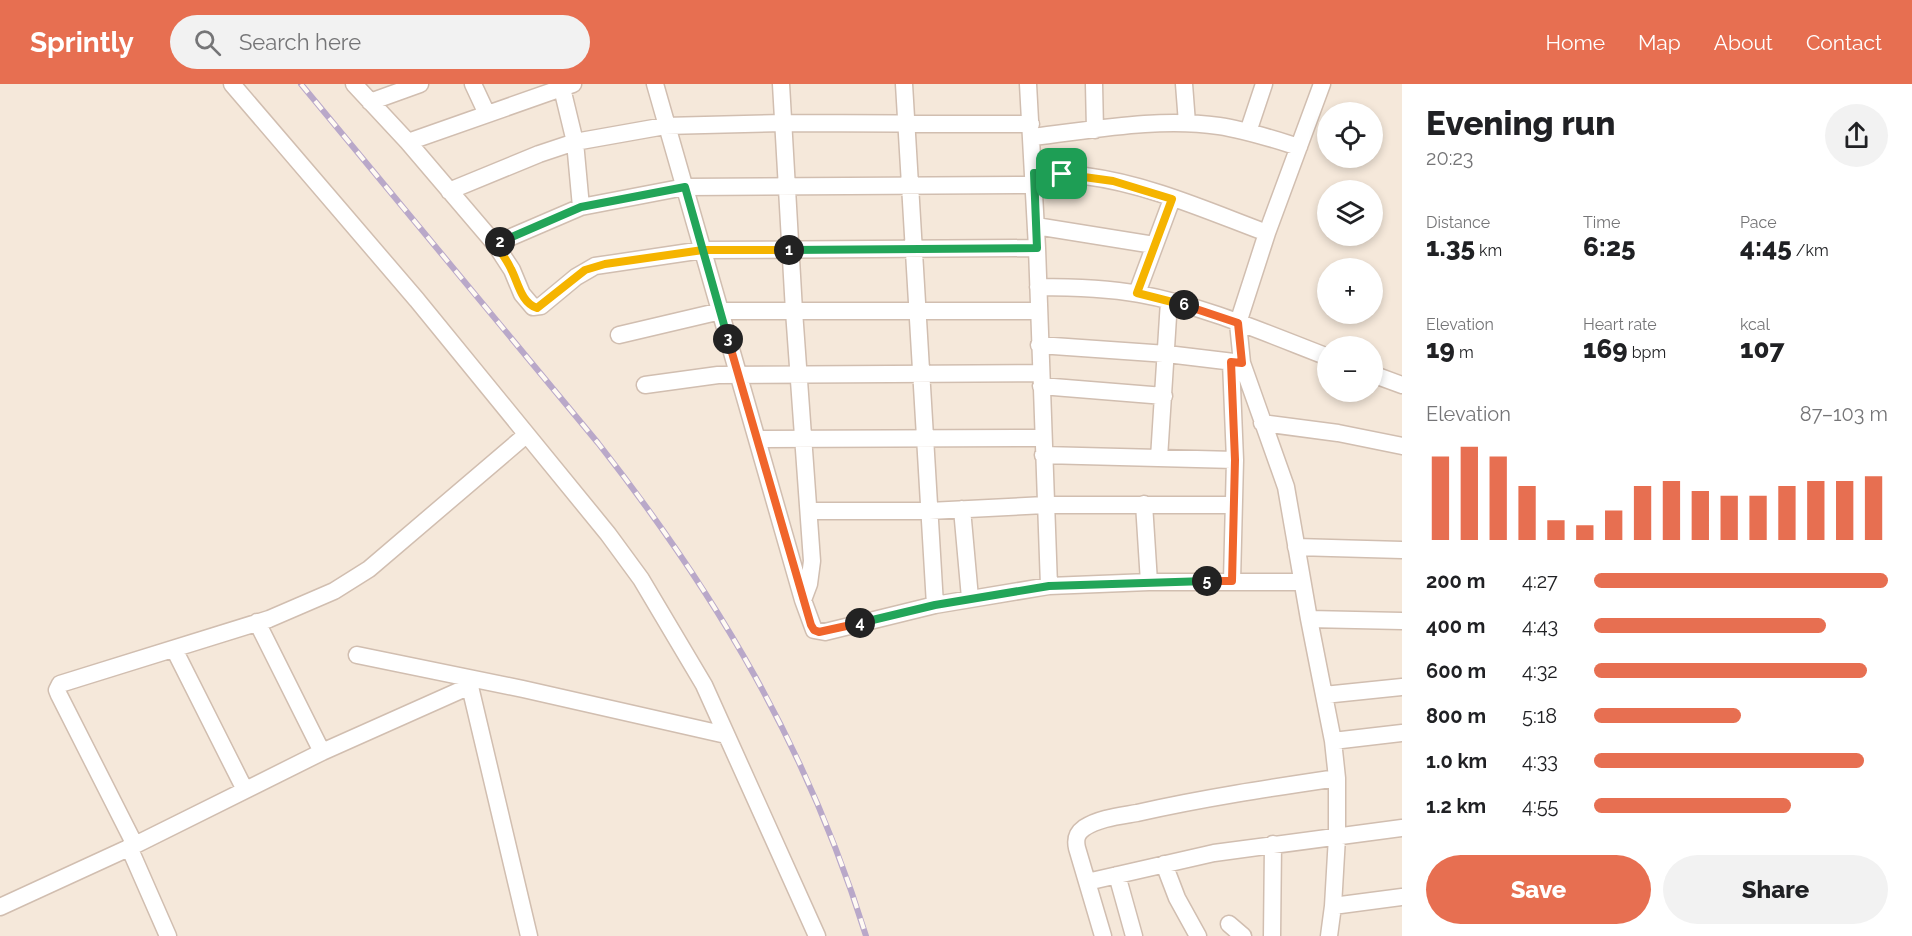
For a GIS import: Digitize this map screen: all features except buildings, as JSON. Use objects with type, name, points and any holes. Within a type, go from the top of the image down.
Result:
[{"type":"street","points":[[232,84],[417,300],[608,534],[640,579],[699,676],[817,936]]},
{"type":"street","points":[[354,84],[408,142],[495,244],[512,270],[522,294],[533,307],[537,308],[576,277],[595,266],[703,250],[1037,248]]},
{"type":"street","points":[[370,102],[420,84]]},
{"type":"street","points":[[472,84],[487,114]]},
{"type":"street","points":[[655,84],[665,126],[685,187],[803,600],[814,630],[819,632],[935,605],[1049,586],[1149,582],[1302,582]]},
{"type":"street","points":[[781,84],[812,573],[803,600]]},
{"type":"street","points":[[904,84],[935,605]]},
{"type":"street","points":[[1028,84],[1037,248],[1049,586]]},
{"type":"street","points":[[1094,84],[1095,130]]},
{"type":"street","points":[[1184,84],[1186,123]]},
{"type":"street","points":[[1248,132],[1264,84]]},
{"type":"street","points":[[1232,581],[1238,323],[1267,233],[1322,84]]},
{"type":"street","points":[[408,142],[566,85],[575,142],[581,207]]},
{"type":"street","points":[[449,191],[531,157],[575,142],[665,126],[783,123],[906,124],[1031,131],[1095,130],[1186,123],[1248,132],[1299,147]]},
{"type":"street","points":[[495,244],[581,207],[685,187],[909,187],[1085,176],[1113,181],[1172,199],[1267,233]]},
{"type":"street","points":[[1137,293],[1172,199]]},
{"type":"street","points":[[1036,226],[1154,245]]},
{"type":"street","points":[[1038,287],[1137,293],[1238,323],[1317,353]]},
{"type":"street","points":[[1159,458],[1169,301]]},
{"type":"street","points":[[619,335],[721,311],[1038,311]]},
{"type":"street","points":[[1040,345],[1167,354],[1236,363]]},
{"type":"street","points":[[1236,363],[1286,487],[1333,741],[1337,778],[1336,837],[1333,906],[1329,936]]},
{"type":"street","points":[[645,385],[698,377],[739,375],[921,375],[1041,380],[1164,396]]},
{"type":"street","points":[[1383,378],[1402,385]]},
{"type":"street","points":[[1262,423],[1338,433],[1402,446]]},
{"type":"street","points":[[168,936],[132,846],[57,690],[60,684],[257,622],[334,591],[369,570],[526,435]]},
{"type":"street","points":[[757,439],[1043,438]]},
{"type":"street","points":[[1043,456],[1235,460]]},
{"type":"street","points":[[1144,504],[1149,582]]},
{"type":"street","points":[[809,511],[929,511],[1045,505],[1233,505]]},
{"type":"street","points":[[962,509],[970,598]]},
{"type":"street","points":[[1296,547],[1402,549]]},
{"type":"street","points":[[1309,619],[1402,621]]},
{"type":"street","points":[[257,622],[322,752]]},
{"type":"street","points":[[174,649],[245,790]]},
{"type":"street","points":[[357,655],[469,682],[726,735]]},
{"type":"street","points":[[0,907],[132,846],[469,682]]},
{"type":"street","points":[[469,682],[529,936]]},
{"type":"street","points":[[1324,695],[1402,687]]},
{"type":"street","points":[[1333,741],[1402,733]]},
{"type":"street","points":[[1103,936],[1076,840],[1078,834],[1089,825],[1219,796],[1337,778]]},
{"type":"street","points":[[1087,882],[1214,853],[1402,828]]},
{"type":"street","points":[[1272,936],[1273,844]]},
{"type":"street","points":[[1164,864],[1180,906],[1198,936]]},
{"type":"street","points":[[1117,875],[1134,936]]},
{"type":"street","points":[[1333,906],[1402,897]]},
{"type":"street","points":[[1229,924],[1243,936]]},
{"type":"shaded area","points":[[0,84],[1402,84],[1402,936],[0,936]]},
{"type":"railway","points":[[301,84],[598,443],[642,500],[682,558],[720,617],[787,738],[817,802],[843,867],[866,936]]},
{"type":"route","points":[[1062,174],[1034,173],[1037,248],[703,250],[595,266],[585,270],[537,308],[533,307],[522,294],[505,257],[495,244],[581,207],[685,187],[703,250],[803,600],[814,630],[825,632],[935,605],[1049,586],[1232,581],[1235,460],[1231,362],[1242,363],[1238,323],[1137,293],[1172,199],[1113,181],[1062,174]]}]
